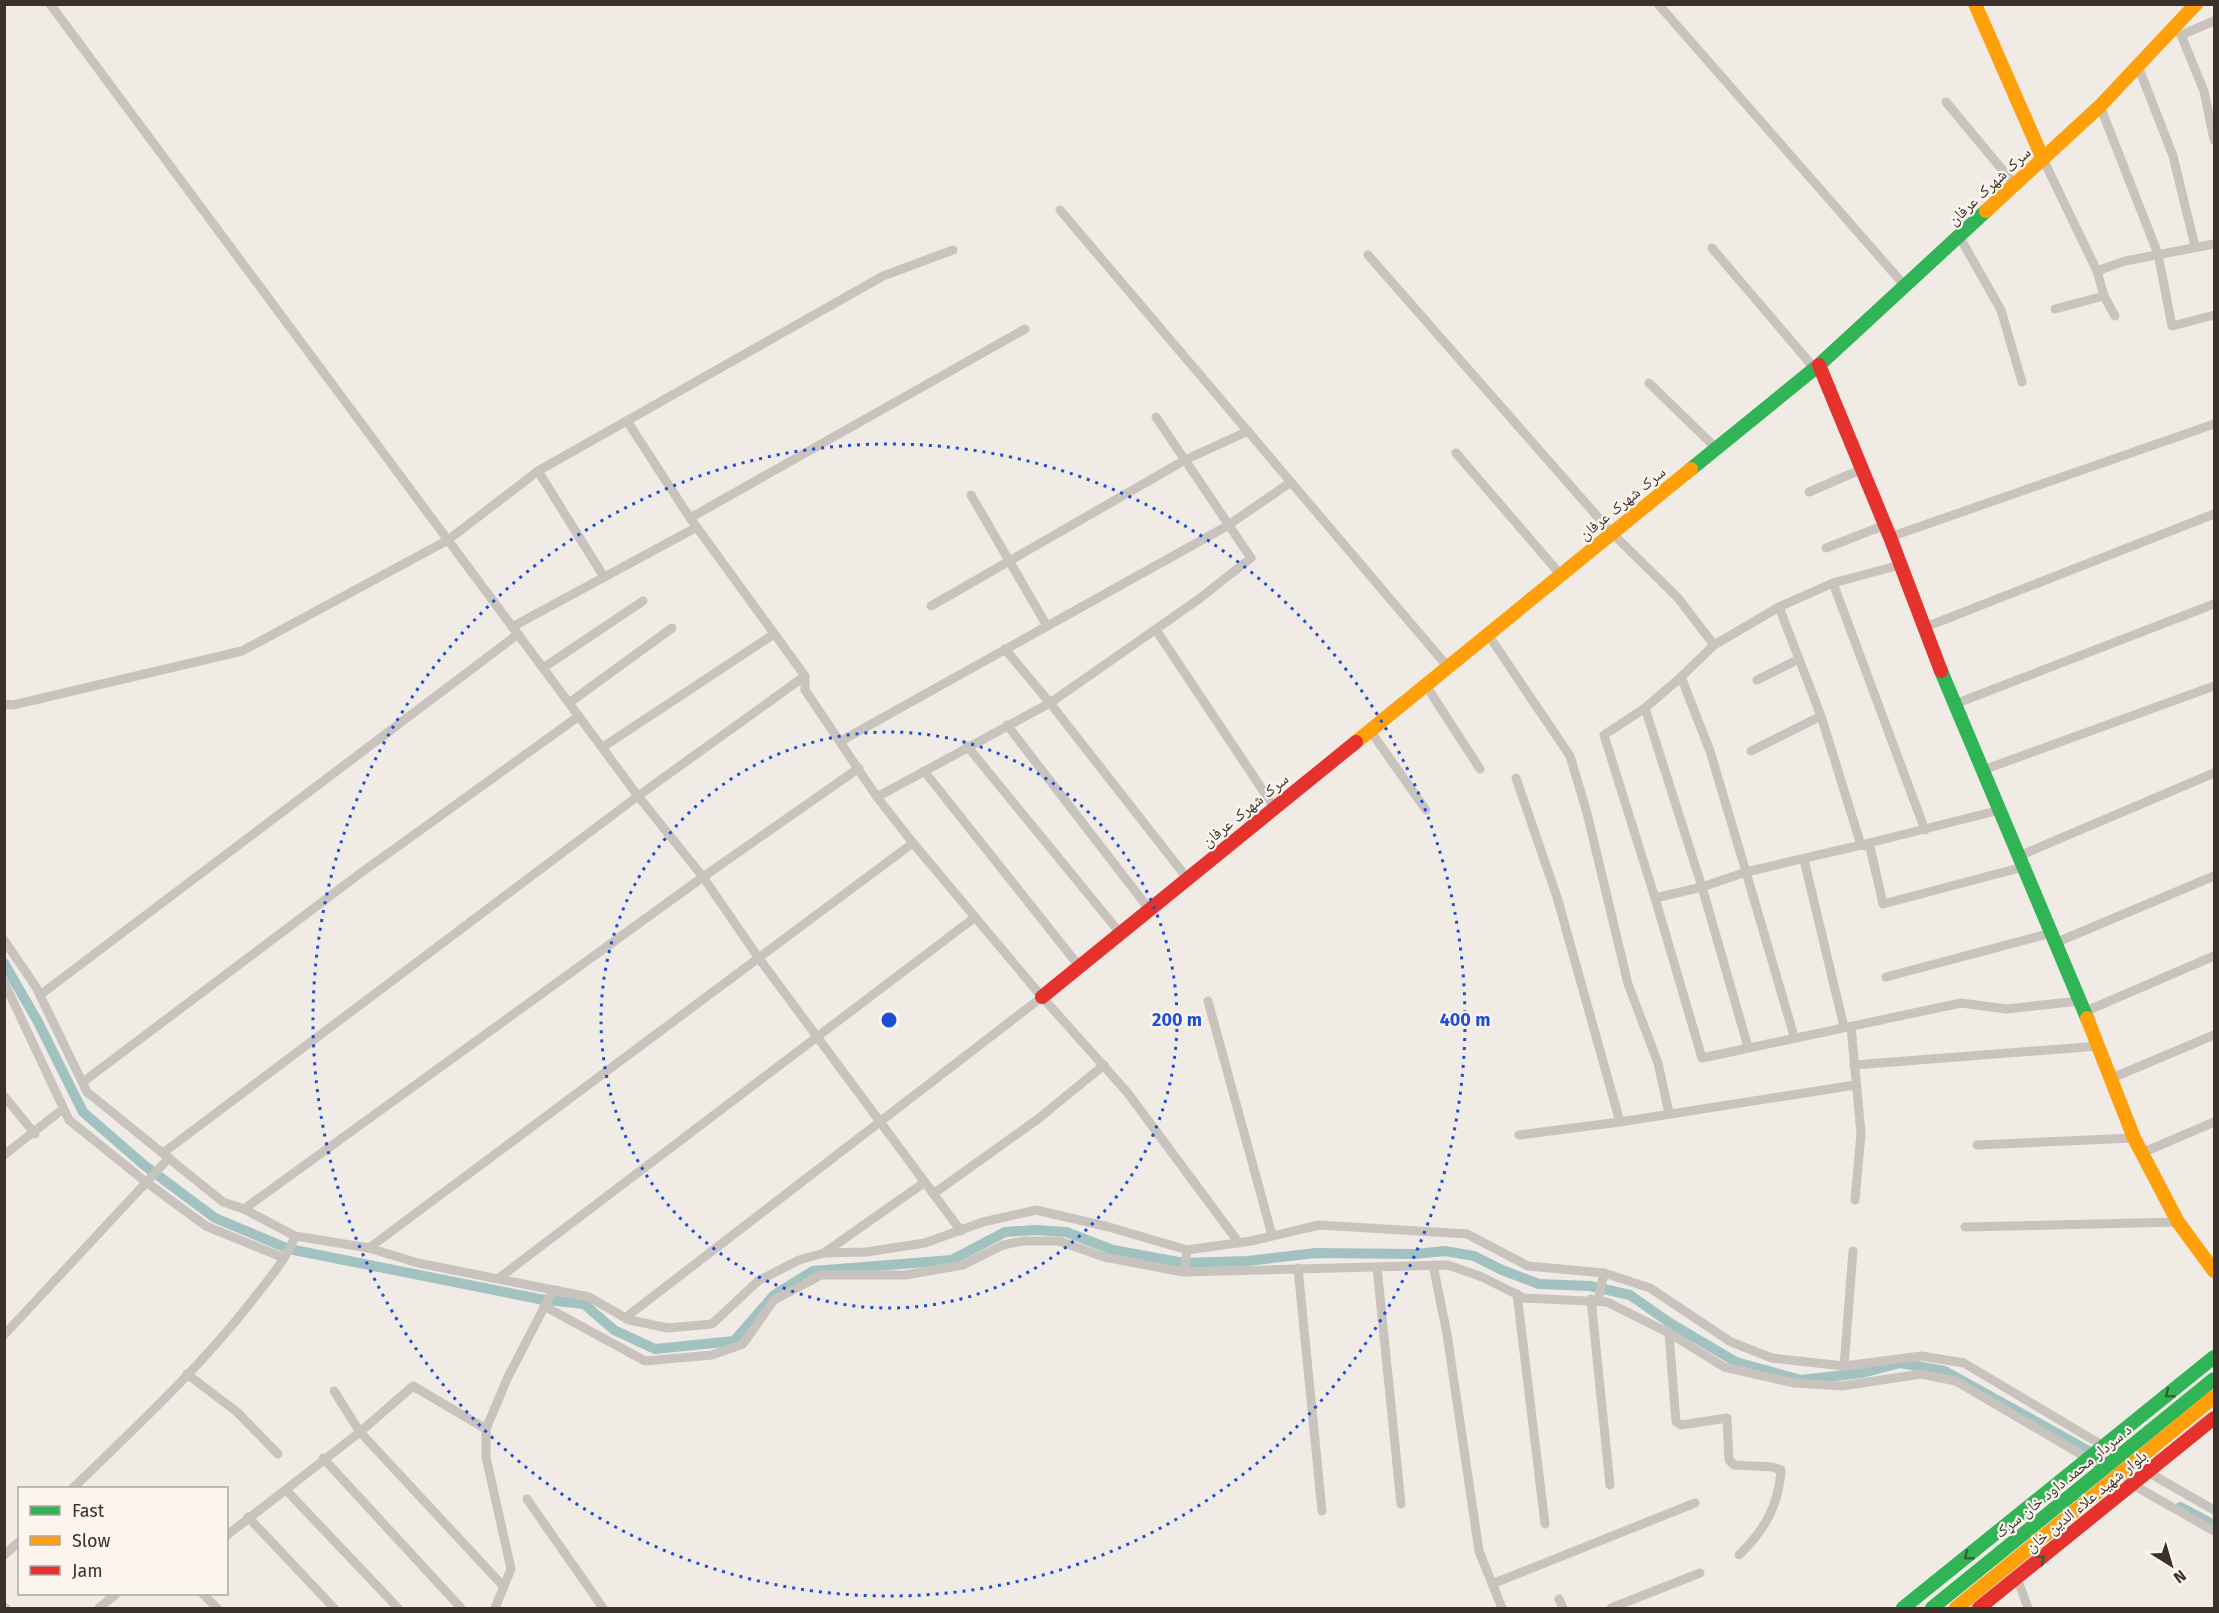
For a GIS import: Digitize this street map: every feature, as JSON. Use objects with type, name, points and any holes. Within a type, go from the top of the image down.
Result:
[{"type":"main road","points":[[1975,4],[2043,159]]},
{"type":"main road","name":"سرک شهرک عرفان","points":[[1042,997],[1611,532],[1817,367],[2100,106],[2138,66],[2178,31],[2196,4]]},
{"type":"main road","points":[[1817,367],[1862,469],[1923,628],[2099,1046],[2134,1138],[2178,1222],[2214,1271]]},
{"type":"main road","name":"بلوار شهید علاء الدین خان","points":[[1903,1608],[2214,1357]]},
{"type":"main road","name":"د سردار محمد داود خان سړک","points":[[1956,1608],[2118,1476],[2127,1460],[2214,1379]]},
{"type":"main road","name":"د سردار محمد داود خان سړک","points":[[1932,1608],[2105,1468],[2127,1460],[2214,1397]]},
{"type":"main road","name":"بلوار شهید علاء الدین خان","points":[[1979,1608],[2214,1418]]},
{"type":"street","points":[[50,4],[638,796],[703,877],[758,957],[961,1231]]},
{"type":"street","points":[[1658,4],[1905,286]]},
{"type":"street","points":[[2214,21],[2178,31],[2204,91],[2214,140]]},
{"type":"street","points":[[2138,66],[2173,156],[2196,246]]},
{"type":"street","points":[[2204,91],[2214,86]]},
{"type":"street","points":[[1946,102],[2014,185]]},
{"type":"street","points":[[2100,106],[2158,254],[2172,326],[2214,315]]},
{"type":"street","points":[[2043,159],[2097,271],[2104,296],[2115,316]]},
{"type":"street","points":[[1060,210],[1447,666]]},
{"type":"street","points":[[1959,236],[2001,310],[2022,382]]},
{"type":"street","points":[[2097,271],[2125,261],[2214,244]]},
{"type":"street","points":[[1712,248],[1817,367]]},
{"type":"street","points":[[4,704],[13,705],[242,651],[448,540],[538,471],[883,276],[953,250]]},
{"type":"street","points":[[1368,255],[1611,532],[1678,598],[1714,645]]},
{"type":"street","points":[[2055,309],[2104,296]]},
{"type":"street","points":[[690,518],[1025,329]]},
{"type":"street","points":[[1649,383],[1716,448]]},
{"type":"street","points":[[877,797],[967,746],[1050,703],[1156,630],[1251,558],[1227,526],[1156,417]]},
{"type":"street","points":[[627,421],[690,518],[805,676],[805,690],[860,768],[877,797],[974,918],[1127,1092],[1239,1243]]},
{"type":"street","points":[[1826,548],[1887,531],[2214,424]]},
{"type":"street","points":[[931,606],[1185,460],[1248,431]]},
{"type":"street","points":[[1456,453],[1560,574]]},
{"type":"street","points":[[1809,492],[1862,469]]},
{"type":"street","points":[[538,471],[604,577]]},
{"type":"street","points":[[841,741],[1227,526],[1291,482]]},
{"type":"street","points":[[971,495],[1047,626]]},
{"type":"street","points":[[1923,628],[2214,514]]},
{"type":"street","points":[[40,995],[515,631],[604,577],[697,527]]},
{"type":"street","points":[[1900,565],[1833,583],[1779,608],[1714,645],[1645,708],[1604,735],[1702,1058],[1794,1036],[1961,1003],[2007,1009],[2082,1007],[2214,956]]},
{"type":"street","points":[[1833,583],[1925,830]]},
{"type":"street","points":[[543,668],[643,601]]},
{"type":"street","points":[[1955,704],[2214,604]]},
{"type":"street","points":[[1779,608],[1821,716],[1862,845]]},
{"type":"street","points":[[569,703],[672,628]]},
{"type":"street","points":[[1156,630],[1274,807]]},
{"type":"street","points":[[1487,633],[1570,756],[1587,813],[1628,984],[1658,1064],[1669,1113]]},
{"type":"street","points":[[603,747],[774,634]]},
{"type":"street","points":[[1005,649],[1187,878]]},
{"type":"street","points":[[1757,680],[1799,659]]},
{"type":"street","points":[[4,1335],[146,1182],[166,1155],[638,796],[805,676]]},
{"type":"street","points":[[1681,677],[1710,750],[1794,1036]]},
{"type":"street","points":[[1425,684],[1480,769]]},
{"type":"street","points":[[1983,770],[2214,686]]},
{"type":"street","points":[[1645,708],[1702,887],[1748,1047]]},
{"type":"street","points":[[83,1082],[358,875],[579,716]]},
{"type":"street","points":[[1751,751],[1821,716]]},
{"type":"street","points":[[1007,725],[1149,909]]},
{"type":"street","points":[[1370,729],[1426,810]]},
{"type":"street","points":[[967,746],[1120,933]]},
{"type":"street","points":[[244,1209],[703,877],[860,768]]},
{"type":"street","points":[[924,771],[1079,966]]},
{"type":"street","points":[[1862,845],[1870,847],[1883,904],[2021,861],[2214,773]]},
{"type":"street","points":[[1516,778],[1557,897],[1620,1122]]},
{"type":"street","points":[[1655,898],[1702,887],[1746,872],[1804,860],[2000,810]]},
{"type":"street","points":[[369,1248],[913,843]]},
{"type":"street","points":[[1804,860],[1847,1027],[1854,1065],[1861,1133],[1855,1200]]},
{"type":"street","points":[[1886,977],[2053,938],[2214,876]]},
{"type":"street","points":[[499,1278],[974,918]]},
{"type":"street","points":[[4,940],[40,995],[87,1092],[223,1202],[244,1209],[294,1239],[369,1248],[418,1263],[499,1278],[554,1293],[589,1297],[625,1318],[668,1328],[712,1324],[758,1281],[799,1260],[824,1253],[866,1252],[925,1243],[983,1222],[1036,1210],[1109,1227],[1187,1250],[1239,1243],[1319,1225],[1467,1234],[1528,1266],[1604,1273],[1650,1288],[1731,1342],[1772,1358],[1844,1366],[1921,1356],[1964,1363],[2147,1473],[2214,1510]]},
{"type":"street","points":[[4,982],[69,1120],[146,1182],[206,1226],[284,1258]]},
{"type":"street","points":[[625,1318],[1042,997]]},
{"type":"street","points":[[1208,1001],[1272,1235]]},
{"type":"street","points":[[2112,1078],[2214,1035]]},
{"type":"street","points":[[1854,1065],[2099,1046]]},
{"type":"street","points":[[933,1194],[1038,1119],[1104,1065]]},
{"type":"street","points":[[1519,1135],[1620,1122],[1855,1085]]},
{"type":"street","points":[[4,1096],[34,1133]]},
{"type":"street","points":[[4,1155],[63,1109]]},
{"type":"street","points":[[2142,1153],[2214,1122]]},
{"type":"street","points":[[1977,1145],[2134,1138]]},
{"type":"street","points":[[824,1253],[925,1182]]},
{"type":"street","points":[[1965,1227],[2178,1222]]},
{"type":"street","points":[[74,1487],[235,1323],[284,1258],[294,1239]]},
{"type":"street","points":[[544,1306],[645,1361],[712,1355],[743,1344],[774,1300],[821,1275],[905,1275],[963,1265],[1003,1245],[1023,1241],[1059,1241],[1104,1257],[1184,1272],[1449,1265],[1482,1277],[1524,1298],[1607,1302],[1669,1333],[1724,1367],[1794,1383],[1842,1386],[1921,1374],[1956,1381],[2214,1531]]},
{"type":"street","points":[[1184,1272],[1187,1250]]},
{"type":"street","points":[[1844,1366],[1853,1251]]},
{"type":"street","points":[[1433,1266],[1448,1334],[1479,1551],[1502,1608]]},
{"type":"street","points":[[1377,1267],[1401,1504]]},
{"type":"street","points":[[1298,1268],[1322,1511]]},
{"type":"street","points":[[1604,1273],[1595,1300],[1610,1485]]},
{"type":"street","points":[[495,1608],[511,1569],[486,1457],[486,1429],[507,1379],[544,1306],[554,1293]]},
{"type":"street","points":[[1517,1294],[1545,1524]]},
{"type":"street","points":[[1669,1333],[1676,1422],[1681,1425],[1727,1418],[1729,1460],[1734,1465],[1772,1467],[1781,1470],[1780,1491],[1770,1517],[1739,1556]]},
{"type":"street","points":[[187,1374],[237,1412],[278,1454]]},
{"type":"street","points":[[228,1534],[323,1458],[360,1432],[413,1386],[486,1429]]},
{"type":"street","points":[[334,1391],[360,1432],[504,1587]]},
{"type":"street","points":[[323,1458],[461,1608]]},
{"type":"street","points":[[286,1490],[398,1608]]},
{"type":"street","points":[[527,1499],[603,1608]]},
{"type":"street","points":[[1492,1584],[1695,1503]]},
{"type":"street","points":[[248,1517],[334,1608]]},
{"type":"street","points":[[4,1555],[18,1543]]},
{"type":"street","points":[[1611,1608],[1700,1573]]},
{"type":"street","points":[[2017,1578],[2028,1608]]},
{"type":"street","points":[[99,1608],[114,1595]]},
{"type":"street","points":[[205,1595],[217,1608]]},
{"type":"waterway","points":[[4,963],[38,1022],[83,1112],[144,1165],[215,1218],[289,1249],[539,1299],[584,1304],[614,1330],[655,1349],[734,1341],[774,1295],[813,1271],[952,1260],[1005,1232],[1035,1230],[1066,1232],[1113,1250],[1184,1263],[1247,1261],[1316,1253],[1415,1254],[1445,1251],[1474,1256],[1539,1284],[1590,1286],[1630,1295],[1670,1323],[1736,1362],[1801,1380],[1862,1373],[1900,1363],[1945,1371],[2114,1465]]},
{"type":"waterway","points":[[2180,1507],[2214,1525]]},
{"type":"traffic: fast","points":[[1691,469],[1819,365],[1986,211]]},
{"type":"traffic: fast","points":[[1941,671],[2087,1018]]},
{"type":"traffic: fast","points":[[1903,1608],[2214,1357]]},
{"type":"traffic: fast","points":[[1932,1608],[2214,1379]]},
{"type":"traffic: slow","points":[[1975,4],[2043,159]]},
{"type":"traffic: slow","points":[[1986,211],[2100,106],[2196,4]]},
{"type":"traffic: slow","points":[[1356,742],[1691,469]]},
{"type":"traffic: slow","points":[[2087,1018],[2134,1138],[2178,1222],[2214,1271]]},
{"type":"traffic: slow","points":[[1956,1608],[2214,1397]]},
{"type":"traffic: jam","points":[[1819,365],[1890,537],[1941,671]]},
{"type":"traffic: jam","points":[[1042,997],[1356,742]]},
{"type":"traffic: jam","points":[[1979,1608],[2214,1418]]}]
